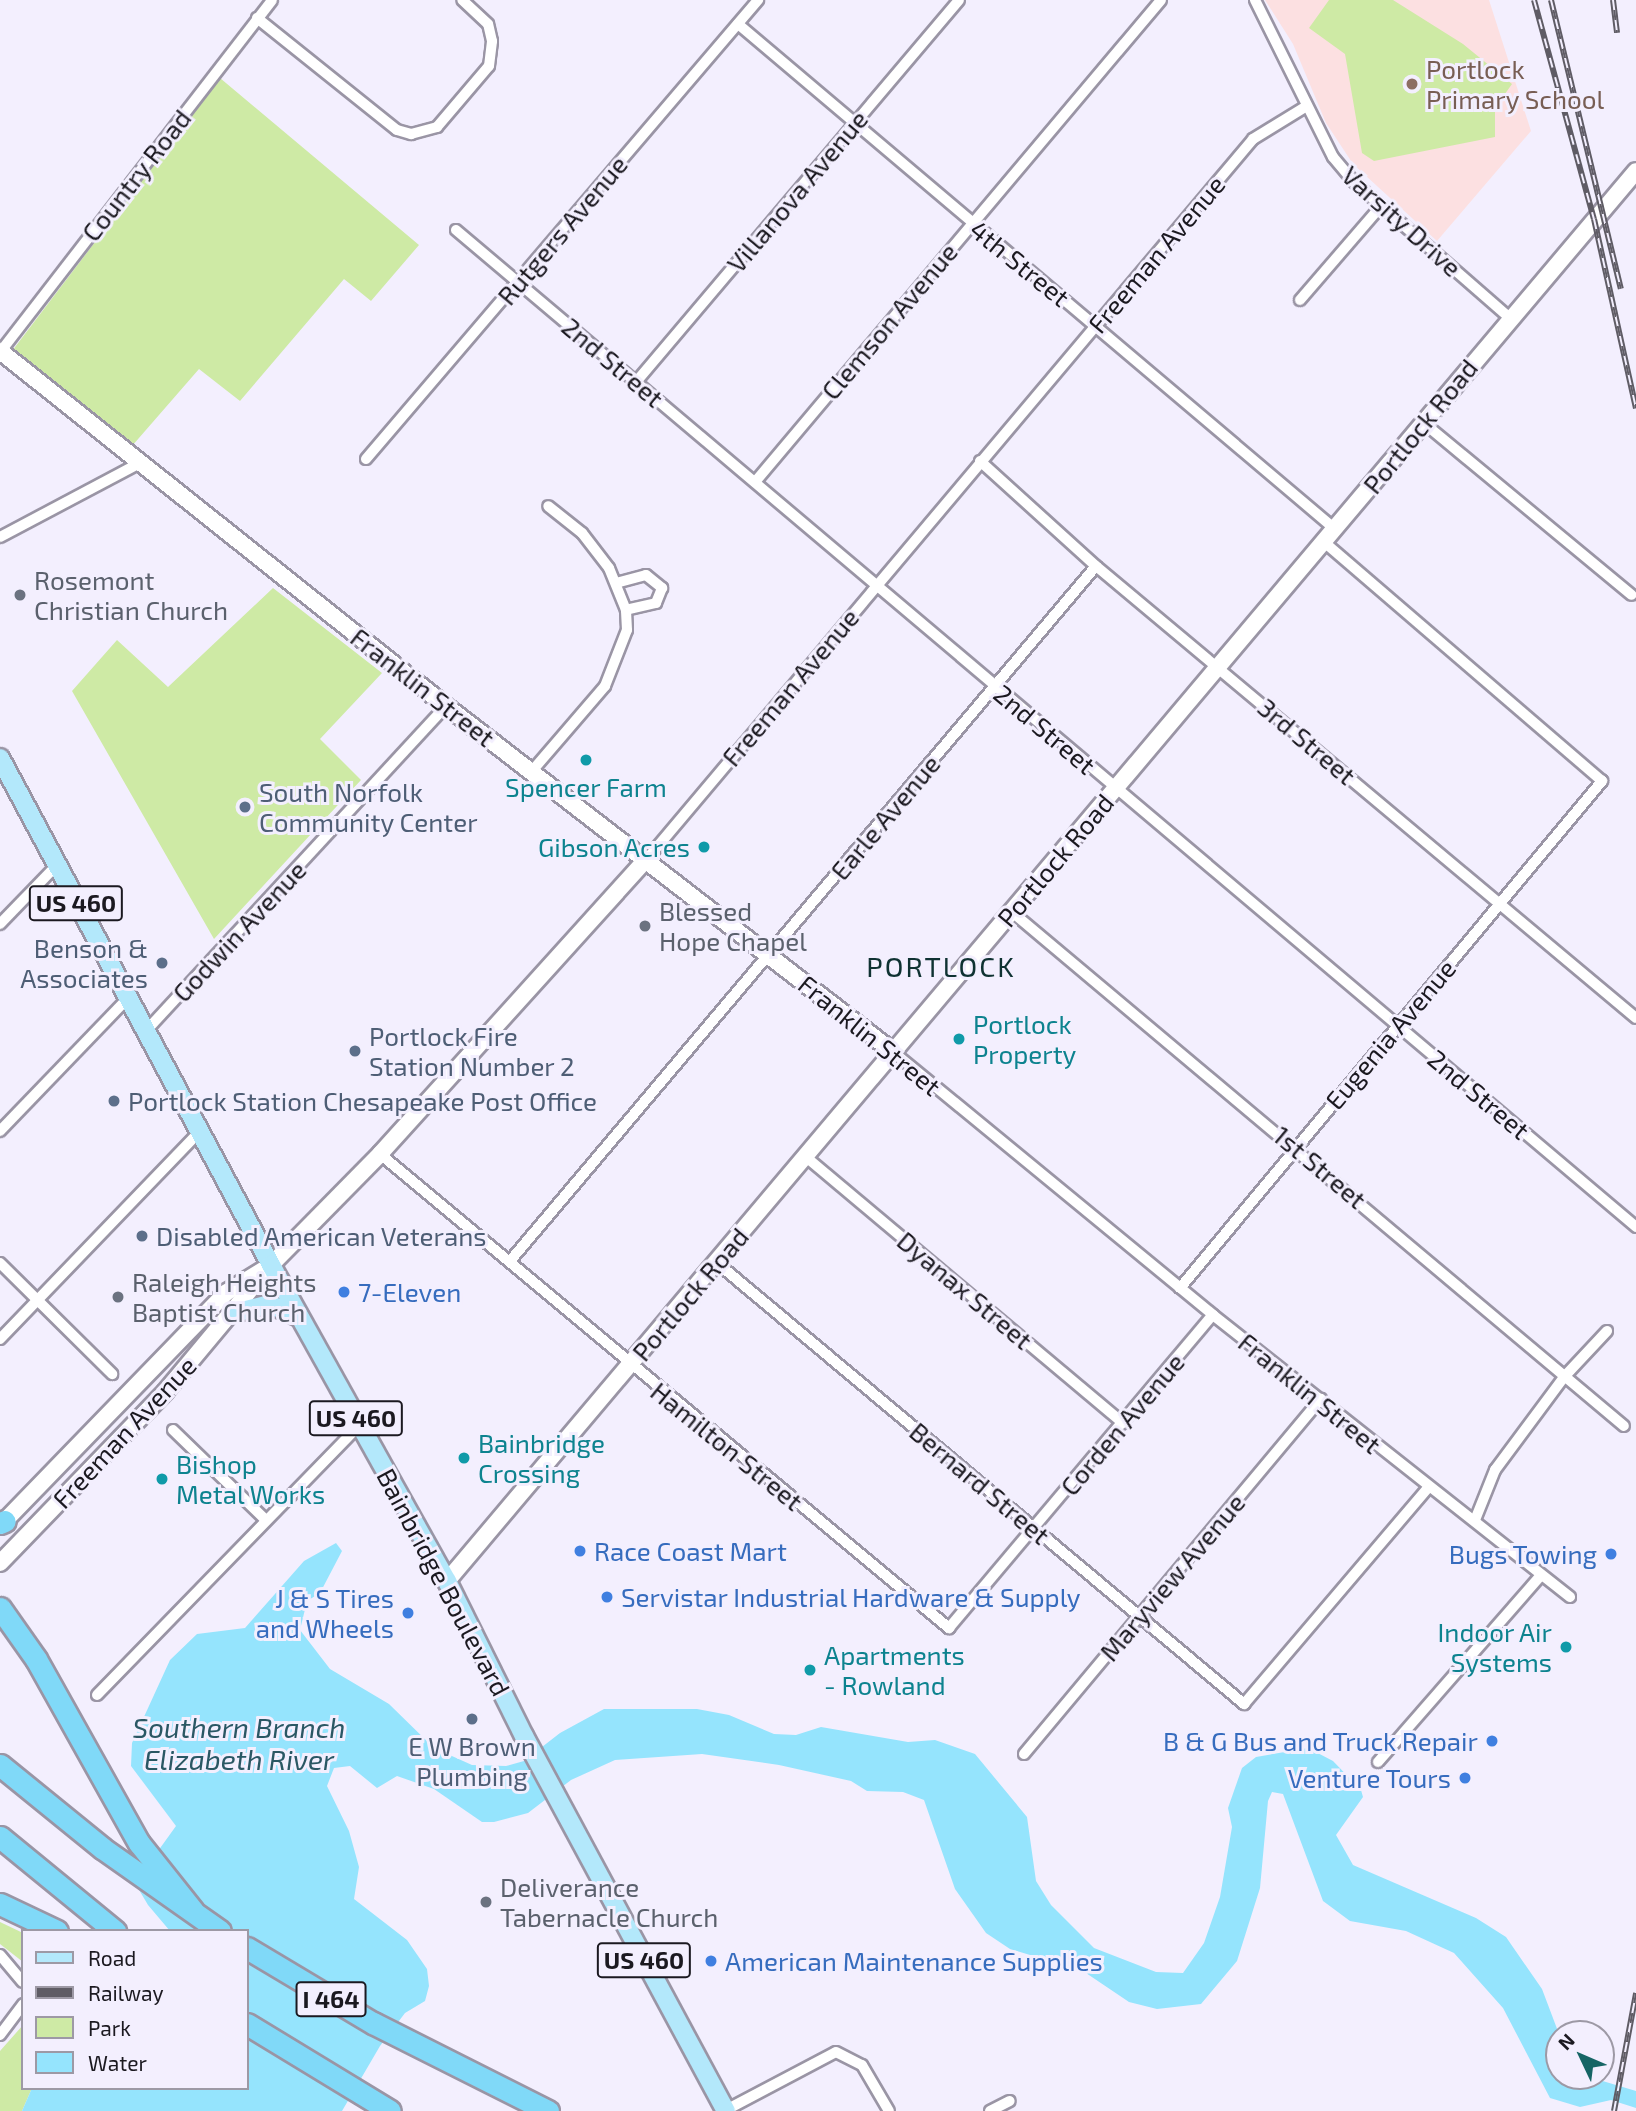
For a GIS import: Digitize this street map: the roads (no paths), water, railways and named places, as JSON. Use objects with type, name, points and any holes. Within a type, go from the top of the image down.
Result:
[{"type":"highway","points":[[0,1608],[36,1659],[139,1843],[192,1911]]},
{"type":"highway","points":[[0,1765],[125,1865],[217,1929]]},
{"type":"highway","points":[[0,1837],[113,1929]]},
{"type":"highway","points":[[0,1904],[53,1929]]},
{"type":"highway","name":"I 464","points":[[248,1949],[417,2046],[548,2111]]},
{"type":"highway","name":"I 464","points":[[248,2025],[386,2109]]},
{"type":"main road","name":"Portlock Road","points":[[447,1581],[1012,912],[1216,665],[1425,424],[1509,317],[1636,171]]},
{"type":"main road","name":"Franklin Street","points":[[0,351],[446,706],[892,1051]]},
{"type":"main road","name":"Bainbridge Boulevard","points":[[0,758],[271,1265],[447,1581],[524,1736],[726,2111]]},
{"type":"main road","name":"Freeman Avenue","points":[[0,1563],[165,1392],[234,1313],[271,1265],[380,1154],[647,859]]},
{"type":"main road","name":"Freeman Avenue","points":[[2,1523],[227,1292],[271,1265]]},
{"type":"main road","points":[[234,1313],[269,1304],[301,1318]]},
{"type":"street","name":"Country Road","points":[[0,351],[272,0]]},
{"type":"street","points":[[257,18],[397,130],[411,134],[436,127],[489,66],[492,41],[488,24],[462,0]]},
{"type":"street","name":"Rutgers Avenue","points":[[366,459],[758,0]]},
{"type":"street","name":"Villanova Avenue","points":[[636,382],[959,0]]},
{"type":"street","name":"Clemson Avenue","points":[[755,482],[1161,0]]},
{"type":"street","name":"Varsity Drive","points":[[1255,0],[1274,32],[1304,107],[1333,157],[1381,206],[1509,317]]},
{"type":"street","name":"4th Street","points":[[738,23],[853,124],[1096,325],[1602,781]]},
{"type":"street","name":"Freeman Avenue","points":[[647,859],[1253,139],[1304,107]]},
{"type":"street","points":[[1300,300],[1381,206]]},
{"type":"street","name":"2nd Street","points":[[456,230],[1636,1227]]},
{"type":"street","points":[[1425,424],[1632,595]]},
{"type":"street","name":"3rd Street","points":[[980,461],[1097,566],[1636,1018]]},
{"type":"street","points":[[0,537],[140,463]]},
{"type":"street","points":[[532,771],[615,669],[627,630],[626,610],[616,583],[582,533],[548,506]]},
{"type":"street","name":"Earle Avenue","points":[[510,1261],[1097,566]]},
{"type":"street","points":[[616,583],[646,575],[662,588],[656,603],[626,610]]},
{"type":"street","name":"Godwin Avenue","points":[[145,1032],[446,706]]},
{"type":"street","name":"Eugenia Avenue","points":[[1180,1287],[1602,781]]},
{"type":"street","points":[[0,924],[56,866]]},
{"type":"street","name":"1st Street","points":[[1012,912],[1295,1146],[1624,1426]]},
{"type":"street","name":"Godwin Avenue","points":[[0,1130],[128,999]]},
{"type":"street","name":"Franklin Street","points":[[892,1051],[1213,1315],[1321,1399],[1428,1488],[1475,1520],[1570,1597]]},
{"type":"street","points":[[0,1339],[200,1131]]},
{"type":"street","name":"Hamilton Street","points":[[380,1154],[510,1261],[629,1366],[948,1628]]},
{"type":"street","name":"Dyanax Street","points":[[806,1157],[1124,1423]]},
{"type":"street","name":"Bernard Street","points":[[716,1262],[1244,1704],[1428,1488]]},
{"type":"street","points":[[0,1264],[112,1374]]},
{"type":"street","name":"Corden Avenue","points":[[948,1628],[1213,1315]]},
{"type":"street","points":[[1475,1520],[1495,1470],[1564,1377],[1607,1331]]},
{"type":"street","name":"Maryview Avenue","points":[[1024,1754],[1321,1399]]},
{"type":"street","points":[[97,1695],[265,1519],[360,1425]]},
{"type":"street","points":[[173,1430],[265,1519]]},
{"type":"street","points":[[1378,1762],[1541,1575]]},
{"type":"street","points":[[0,1955],[21,1980]]},
{"type":"street","points":[[0,2035],[21,2007]]},
{"type":"street","points":[[726,2111],[836,2052],[862,2065],[889,2111]]},
{"type":"street","points":[[990,2111],[1010,2101]]},
{"type":"water","name":"Southern Branch Elizabeth River","points":[[336,1543],[342,1551],[320,1593],[307,1601],[300,1630],[330,1669],[389,1704],[434,1748],[472,1765],[506,1766],[524,1761],[560,1733],[604,1709],[697,1709],[729,1715],[774,1734],[796,1735],[821,1727],[908,1742],[935,1740],[975,1754],[1027,1817],[1036,1881],[1051,1905],[1094,1948],[1156,1972],[1183,1973],[1204,1943],[1220,1897],[1232,1827],[1228,1808],[1242,1768],[1256,1757],[1308,1748],[1333,1761],[1361,1790],[1363,1797],[1336,1835],[1353,1865],[1476,1918],[1506,1937],[1542,1989],[1554,2020],[1545,2020],[1545,2088],[1503,2008],[1454,1953],[1406,1931],[1350,1921],[1323,1901],[1283,1794],[1272,1792],[1268,1801],[1260,1888],[1237,1961],[1201,2004],[1157,2009],[1129,2002],[1083,1971],[1010,1949],[986,1933],[955,1889],[924,1800],[903,1792],[867,1791],[851,1781],[779,1765],[702,1754],[615,1760],[571,1780],[528,1813],[494,1822],[482,1822],[434,1789],[397,1776],[377,1788],[350,1766],[334,1768],[327,1786],[349,1831],[359,1867],[354,1899],[407,1940],[427,1969],[429,1986],[425,2001],[405,2013],[380,2046],[342,2111],[22,2111],[31,2090],[248,2090],[248,1929],[168,1929],[148,1905],[135,1883],[176,1826],[131,1766],[132,1743],[170,1660],[197,1634],[245,1628],[304,1561]]},
{"type":"water","name":"Southern Branch Elizabeth River","points":[[1615,2085],[1636,2091],[1636,2108],[1611,2100],[1580,2107],[1550,2098],[1546,2090],[1615,2090]]},
{"type":"railway","points":[[1534,0],[1594,219],[1636,408]]},
{"type":"railway","points":[[1551,0],[1621,289]]},
{"type":"railway","points":[[1613,0],[1617,33]]},
{"type":"railway","points":[[1614,2111],[1636,1993]]},
{"type":"place","name":"Portlock Primary School","points":[[1412,84]]},
{"type":"place","name":"Rosemont Christian Church","points":[[20,595]]},
{"type":"place","name":"Spencer Farm","points":[[586,760]]},
{"type":"place","name":"South Norfolk Community Center","points":[[245,807]]},
{"type":"place","name":"Gibson Acres","points":[[704,847]]},
{"type":"place","name":"Blessed Hope Chapel","points":[[645,926]]},
{"type":"place","name":"Benson & Associates","points":[[162,963]]},
{"type":"place","name":"Portlock Property","points":[[959,1039]]},
{"type":"place","name":"Portlock Fire Station Number 2","points":[[355,1051]]},
{"type":"place","name":"Portlock Station Chesapeake Post Office","points":[[114,1101]]},
{"type":"place","name":"Disabled American Veterans","points":[[142,1236]]},
{"type":"place","name":"7-Eleven","points":[[344,1292]]},
{"type":"place","name":"Raleigh Heights Baptist Church","points":[[118,1297]]},
{"type":"place","name":"Bainbridge Crossing","points":[[464,1458]]},
{"type":"place","name":"Bishop Metal Works","points":[[162,1479]]},
{"type":"place","name":"Race Coast Mart","points":[[580,1551]]},
{"type":"place","name":"Bugs Towing","points":[[1611,1554]]},
{"type":"place","name":"Servistar Industrial Hardware & Supply","points":[[607,1597]]},
{"type":"place","name":"J & S Tires and Wheels","points":[[408,1613]]},
{"type":"place","name":"Indoor Air Systems","points":[[1566,1647]]},
{"type":"place","name":"Apartments - Rowland","points":[[810,1670]]},
{"type":"place","name":"E W Brown Plumbing","points":[[472,1719]]},
{"type":"place","name":"B & G Bus and Truck Repair","points":[[1492,1741]]},
{"type":"place","name":"Venture Tours","points":[[1465,1778]]},
{"type":"place","name":"Deliverance Tabernacle Church","points":[[486,1902]]},
{"type":"place","name":"American Maintenance Supplies","points":[[711,1961]]},
{"type":"district","name":"PORTLOCK","points":[[941,966]]}]
